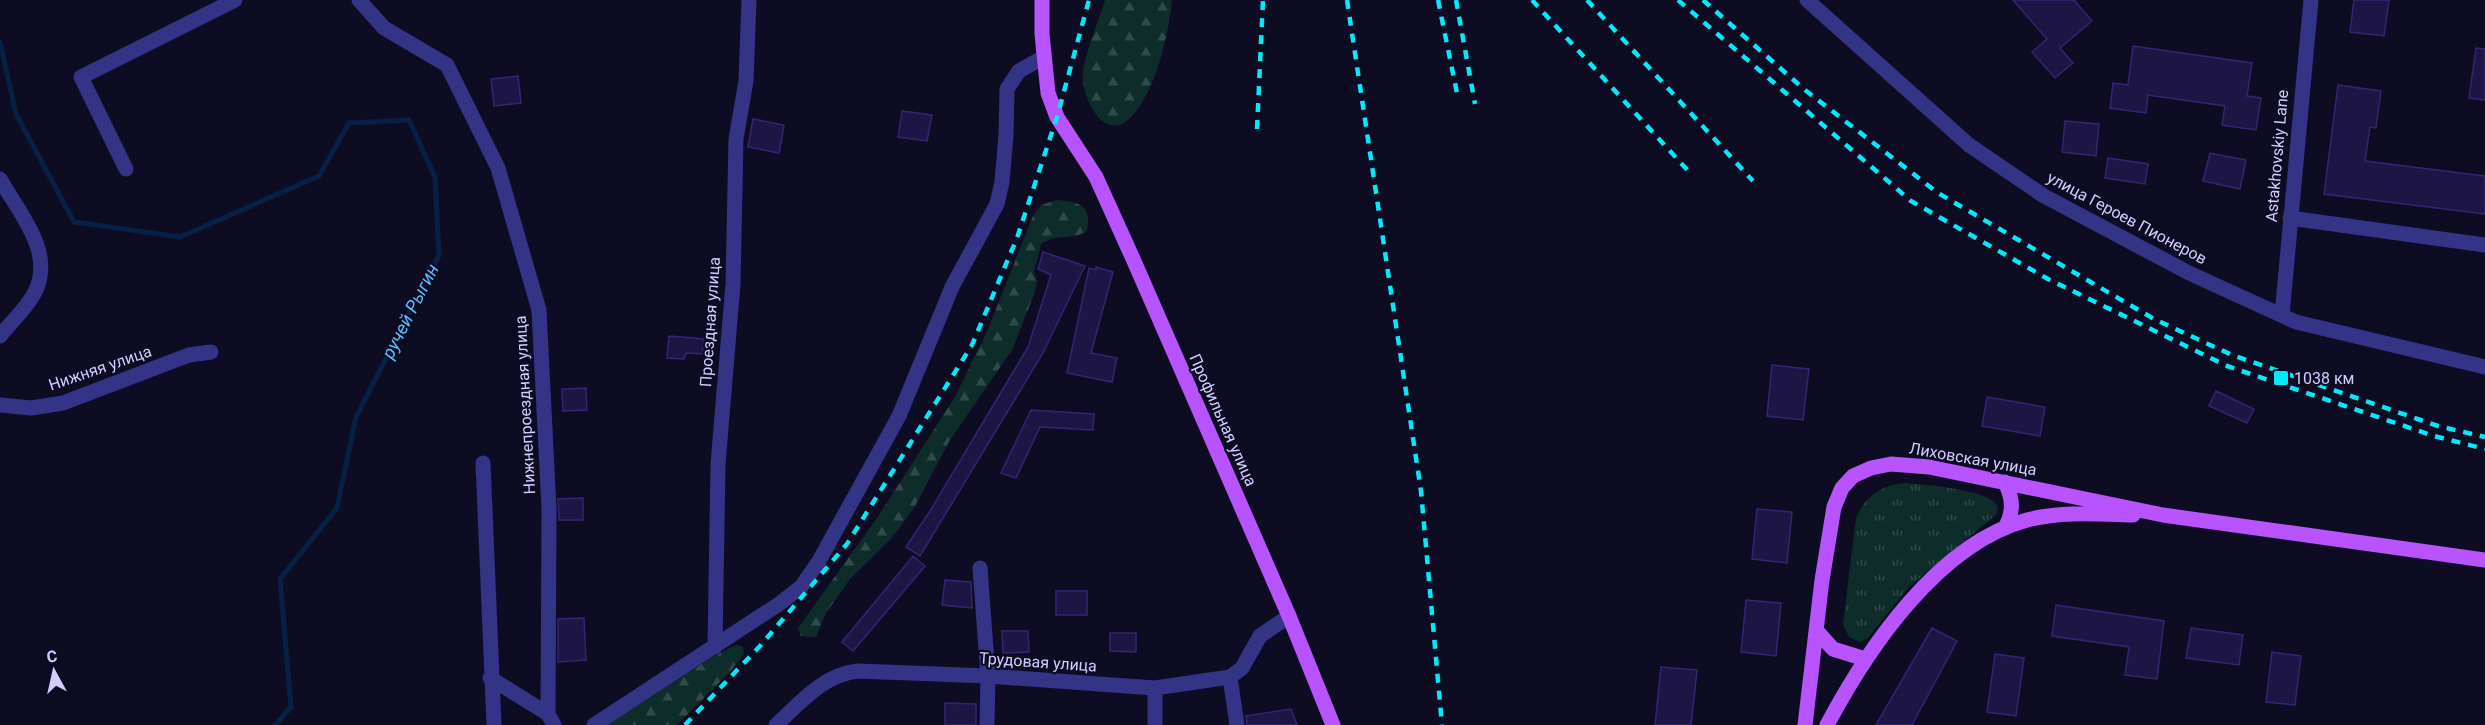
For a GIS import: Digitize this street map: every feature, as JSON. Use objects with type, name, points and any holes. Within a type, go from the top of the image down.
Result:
[{"type":"main road","name":"Профильная улица","points":[[1042,0],[1048,93],[1058,117],[1095,177],[1119,229],[1289,616],[1333,725]]},
{"type":"main road","name":"Лиховская улица","points":[[1805,725],[1834,507],[1842,488],[1853,476],[1871,468],[1910,465],[2163,515]]},
{"type":"main road","points":[[2005,482],[2013,504],[2011,516],[2005,528]]},
{"type":"main road","points":[[1827,725],[1865,659],[1909,601],[1947,566],[2005,528],[2056,515],[2163,515],[2485,560]]},
{"type":"main road","points":[[1816,630],[1833,649],[1865,659]]},
{"type":"street","points":[[126,170],[81,77],[235,0]]},
{"type":"street","name":"Нижнепроездная улица","points":[[359,0],[384,28],[447,65],[498,168],[539,310],[549,509],[551,720]]},
{"type":"street","name":"Проездная улица","points":[[715,647],[718,464],[733,284],[736,139],[746,81],[749,0]]},
{"type":"street","name":"улица Героев Пионеров","points":[[1806,0],[1969,145],[2001,169],[2044,196],[2189,273],[2296,322],[2481,363]]},
{"type":"street","name":"Astakhovskiy Lane","points":[[2282,315],[2311,0]]},
{"type":"street","points":[[594,725],[715,647],[801,587],[866,480],[899,416],[952,287],[997,204],[1006,135],[1007,89],[1019,71],[1044,57]]},
{"type":"street","points":[[0,179],[32,231],[40,256],[41,278],[34,295],[0,336]]},
{"type":"street","points":[[2290,218],[2485,245]]},
{"type":"street","name":"Нижняя улица","points":[[0,405],[31,408],[63,403],[189,355],[211,352]]},
{"type":"street","points":[[483,463],[490,678],[494,725]]},
{"type":"street","points":[[980,568],[988,676],[987,725]]},
{"type":"street","points":[[1238,725],[1230,677],[1242,668],[1260,636],[1289,616]]},
{"type":"street","name":"Трудовая улица","points":[[776,725],[814,690],[843,673],[988,676],[1155,688],[1230,677]]},
{"type":"street","points":[[490,678],[551,720]]},
{"type":"street","points":[[1155,688],[1155,725]]},
{"type":"green space","points":[[1105,0],[1172,0],[1164,46],[1147,93],[1131,117],[1121,124],[1111,125],[1095,114],[1085,92],[1083,81],[1087,54]]},
{"type":"green space","points":[[1057,200],[1072,202],[1086,210],[1087,231],[1041,244],[1034,272],[1037,281],[1035,292],[1012,350],[950,440],[914,508],[891,539],[850,579],[826,613],[816,637],[801,636],[798,628],[877,518],[955,397],[988,329],[1033,216],[1041,205]]},
{"type":"green space","points":[[1905,483],[1956,489],[1983,496],[1993,501],[1998,507],[1997,514],[1909,587],[1868,638],[1860,642],[1849,637],[1843,625],[1856,518],[1864,504],[1875,493],[1889,486]]},
{"type":"green space","points":[[736,645],[743,647],[744,654],[730,672],[677,725],[607,725],[711,658]]},
{"type":"building","points":[[2013,0],[2074,0],[2092,21],[2060,48],[2073,63],[2055,78],[2032,52],[2047,39]]},
{"type":"building","points":[[2354,0],[2389,0],[2384,36],[2350,32]]},
{"type":"building","points":[[2133,46],[2252,63],[2247,96],[2261,98],[2256,130],[2222,125],[2225,106],[2148,95],[2146,113],[2110,108],[2113,83],[2128,85]]},
{"type":"building","points":[[2476,48],[2485,49],[2485,100],[2469,98]]},
{"type":"building","points":[[518,76],[521,103],[494,106],[491,79]]},
{"type":"building","points":[[2338,85],[2381,91],[2376,128],[2370,127],[2365,161],[2485,176],[2485,214],[2324,194]]},
{"type":"building","points":[[902,111],[932,115],[927,141],[898,137]]},
{"type":"building","points":[[753,119],[784,125],[779,153],[748,147]]},
{"type":"building","points":[[2065,121],[2099,124],[2096,156],[2062,152]]},
{"type":"building","points":[[2210,153],[2246,160],[2240,189],[2203,181]]},
{"type":"building","points":[[2108,158],[2148,164],[2145,184],[2105,178]]},
{"type":"building","points":[[1043,252],[1085,266],[1043,353],[920,556],[906,547],[1028,347],[1051,275],[1038,269]]},
{"type":"building","points":[[1096,267],[1113,272],[1091,353],[1117,358],[1112,382],[1067,373],[1089,268],[1096,270]]},
{"type":"building","points":[[669,336],[704,339],[703,354],[686,353],[684,359],[667,358]]},
{"type":"building","points":[[1772,365],[1809,369],[1803,420],[1767,416]]},
{"type":"building","points":[[586,388],[587,410],[563,411],[562,389]]},
{"type":"building","points":[[2216,391],[2254,409],[2247,423],[2209,406]]},
{"type":"building","points":[[1987,397],[2045,407],[2040,436],[1982,426]]},
{"type":"building","points":[[1031,410],[1094,414],[1093,430],[1040,427],[1016,478],[1001,473]]},
{"type":"building","points":[[583,498],[583,520],[559,520],[558,499]]},
{"type":"building","points":[[1757,509],[1792,512],[1787,563],[1752,559]]},
{"type":"building","points":[[913,556],[925,566],[853,651],[842,642]]},
{"type":"building","points":[[945,580],[971,582],[972,608],[942,605]]},
{"type":"building","points":[[1056,591],[1087,591],[1087,615],[1056,615]]},
{"type":"building","points":[[1746,600],[1781,603],[1776,656],[1741,652]]},
{"type":"building","points":[[2056,605],[2164,621],[2157,679],[2125,675],[2129,647],[2052,636]]},
{"type":"building","points":[[584,618],[586,660],[558,662],[558,619]]},
{"type":"building","points":[[1932,628],[1957,641],[1912,725],[1876,725]]},
{"type":"building","points":[[2191,628],[2243,635],[2239,665],[2186,658]]},
{"type":"building","points":[[1002,631],[1028,631],[1029,652],[1003,653]]},
{"type":"building","points":[[1110,633],[1136,633],[1136,652],[1110,651]]},
{"type":"building","points":[[2272,652],[2301,656],[2295,705],[2266,702]]},
{"type":"building","points":[[1995,654],[2024,658],[2016,716],[1987,712]]},
{"type":"building","points":[[1661,667],[1697,670],[1691,725],[1655,725]]},
{"type":"building","points":[[945,703],[976,704],[976,725],[945,725]]},
{"type":"building","points":[[1291,709],[1297,725],[1247,725],[1246,716]]},
{"type":"waterway","name":"ручей Рыгин","points":[[0,42],[16,114],[74,222],[180,237],[319,176],[349,123],[409,120],[435,177],[439,255],[356,417],[337,508],[280,579],[291,707],[275,725]]},
{"type":"railway","points":[[685,725],[760,646],[847,544],[972,345],[1017,238],[1057,117],[1089,0]]},
{"type":"railway","points":[[1257,129],[1263,0]]},
{"type":"railway","points":[[1347,0],[1421,491],[1442,725]]},
{"type":"railway","points":[[1438,0],[1458,98]]},
{"type":"railway","points":[[1456,0],[1475,104]]},
{"type":"railway","points":[[1532,0],[1691,174]]},
{"type":"railway","points":[[1587,0],[1753,181]]},
{"type":"railway","points":[[1678,0],[1911,201],[2048,279],[2227,366],[2434,436],[2485,449]]},
{"type":"railway","points":[[1703,0],[1805,90],[1938,193],[2154,319],[2232,355],[2438,426],[2485,437]]},
{"type":"place","name":"1038 км","points":[[2281,378]]}]
